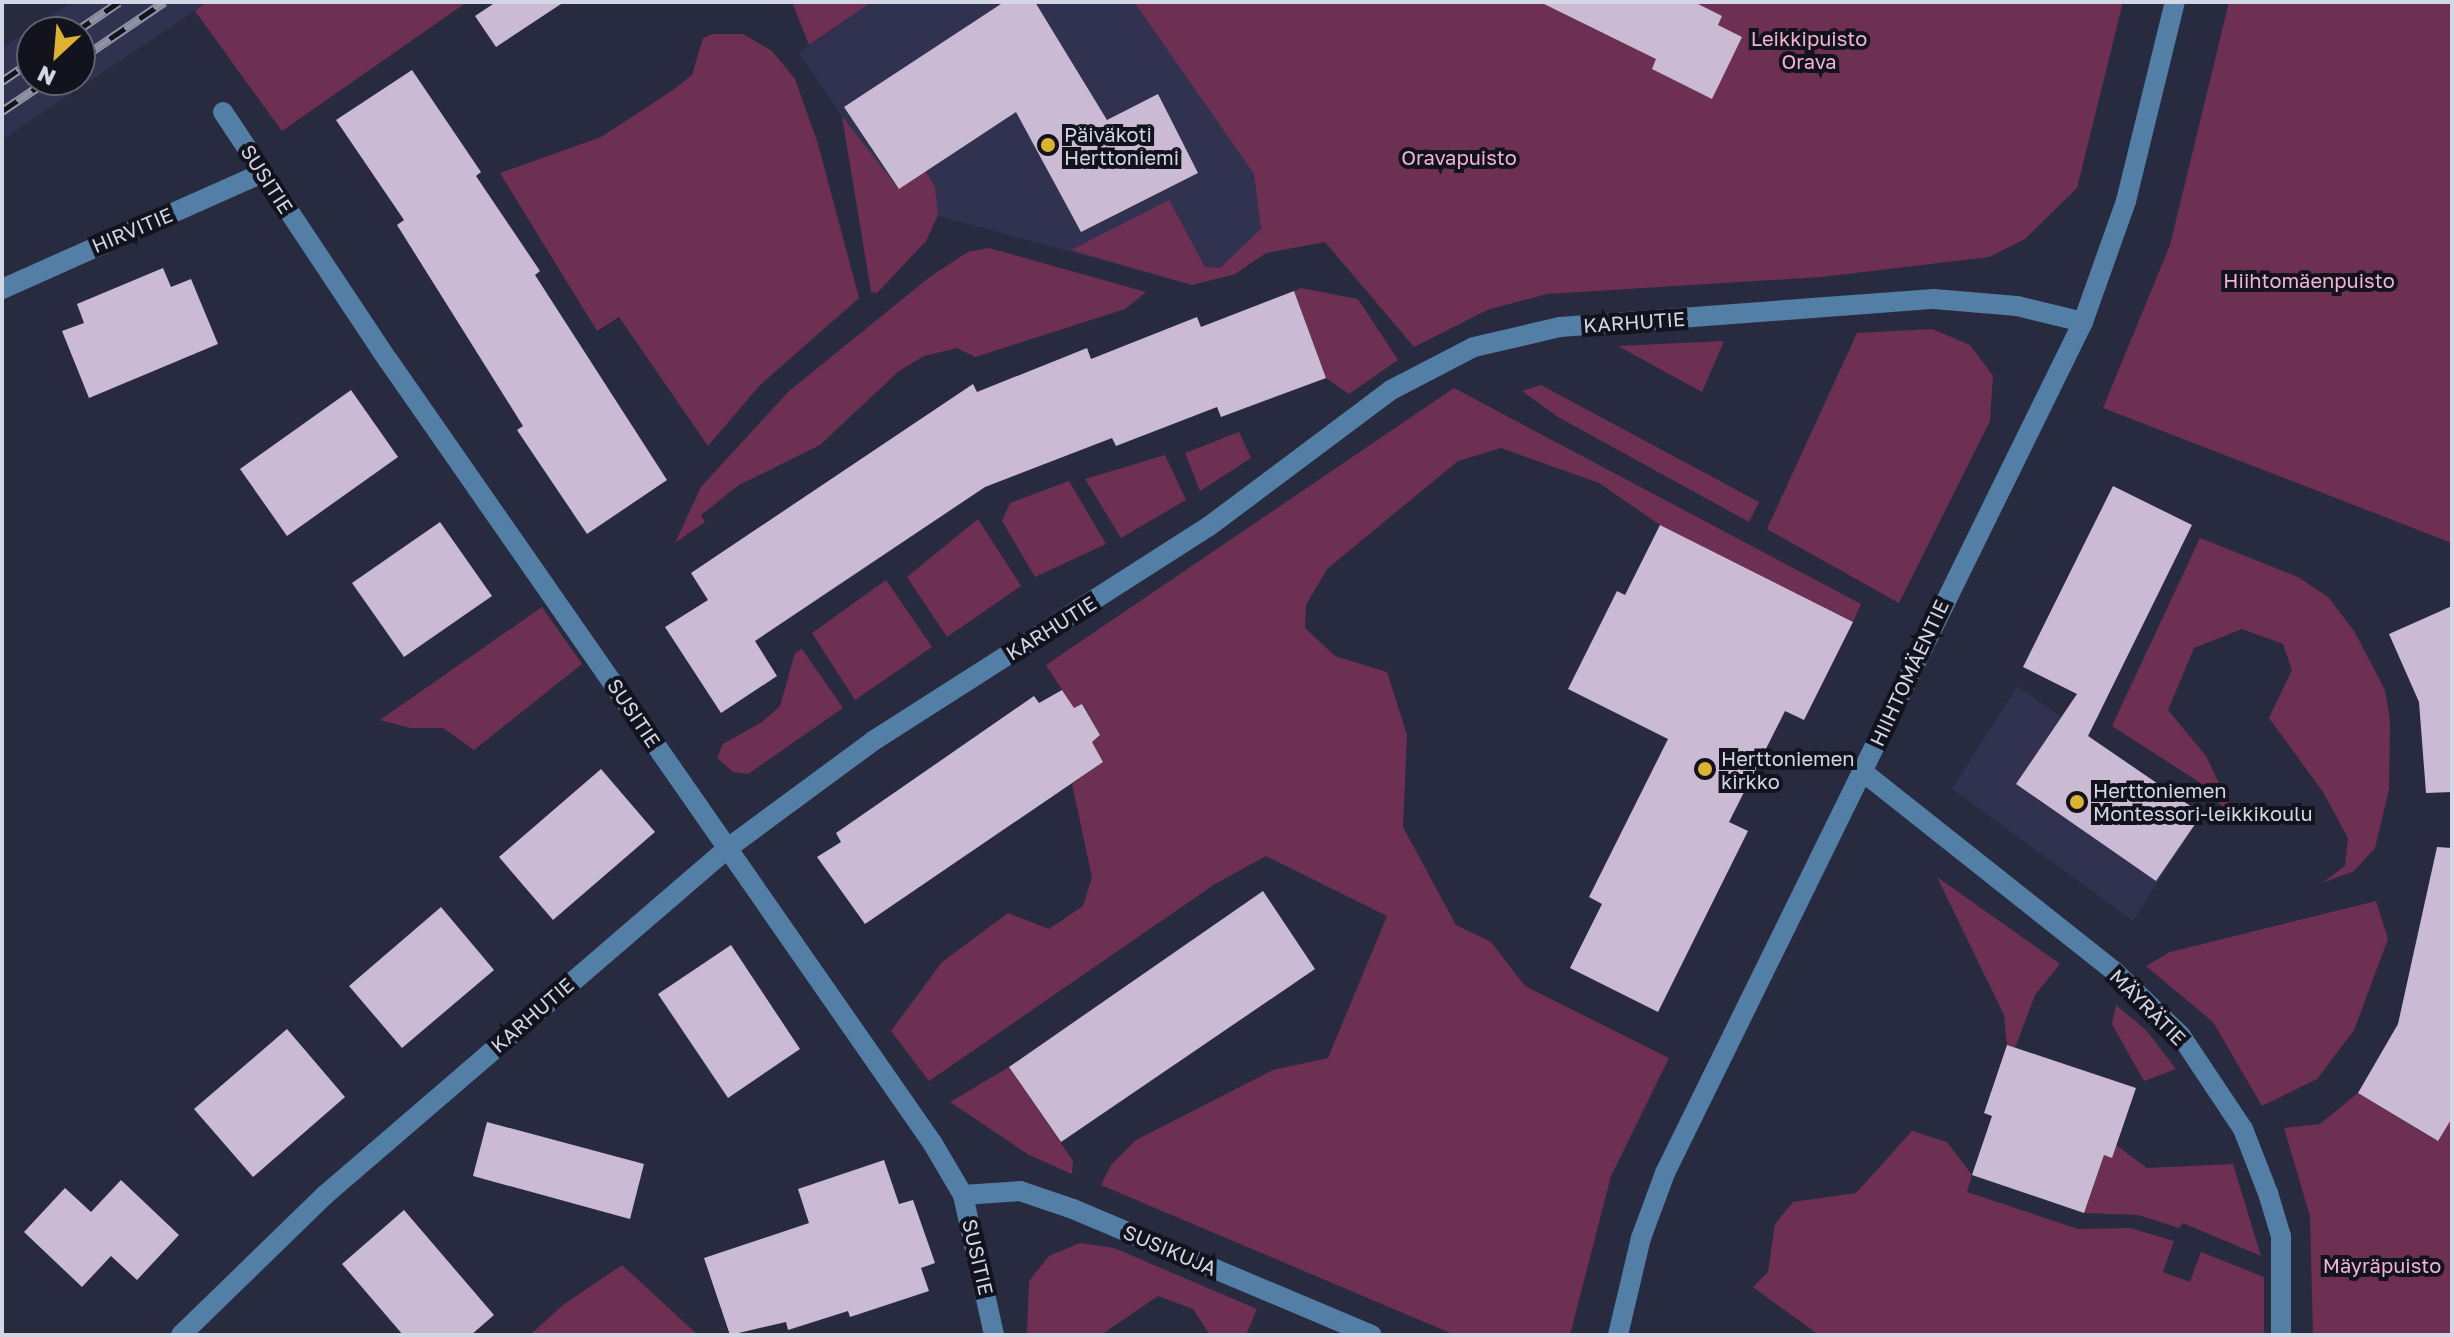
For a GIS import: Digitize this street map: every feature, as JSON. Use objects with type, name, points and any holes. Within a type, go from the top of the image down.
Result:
[{"type":"street","name":"HIIHTOMÄENTIE","points":[[1618,1335],[1641,1238],[1665,1173],[2083,322],[2126,201],[2175,2]]},
{"type":"street","name":"SUSITIE","points":[[223,112],[963,1195],[994,1335]]},
{"type":"street","name":"HIRVITIE","points":[[2,289],[262,173]]},
{"type":"street","name":"KARHUTIE","points":[[181,1335],[325,1195],[728,848],[873,741],[1208,527],[1391,390],[1474,347],[1560,327],[1934,299],[2017,306],[2083,322]]},
{"type":"street","name":"MÄYRÄTIE","points":[[1863,772],[2115,972],[2181,1036],[2243,1129],[2268,1193],[2281,1236],[2281,1335]]},
{"type":"street","name":"SUSIKUJA","points":[[963,1195],[1020,1191],[1372,1335]]},
{"type":"shaded area","points":[[72,2],[208,2],[96,77],[96,16],[51,16]]},
{"type":"shaded area","name":"Päiväkoti Herttoniemi","points":[[872,2],[1134,2],[1255,175],[1261,229],[1235,274],[1192,285],[903,206],[799,53]]},
{"type":"shaded area","points":[[16,39],[16,96],[68,96],[2,140],[2,48]]},
{"type":"shaded area","name":"Herttoniemen Montessori-leikkikoulu","points":[[2017,686],[2202,814],[2133,921],[1952,789]]},
{"type":"green space","points":[[207,2],[467,2],[282,131],[195,11]]},
{"type":"green space","points":[[792,2],[872,2],[809,45]]},
{"type":"green space","name":"Oravapuisto","points":[[1134,2],[2123,2],[2077,188],[2025,239],[1989,257],[1822,277],[1547,294],[1487,310],[1414,347],[1325,242],[1266,253],[1235,274],[1192,285],[1071,250],[1169,200],[1205,267],[1220,268],[1261,229],[1254,174]]},
{"type":"green space","name":"Hiihtomäenpuisto","points":[[2229,2],[2452,2],[2452,543],[2103,408],[2170,245]]},
{"type":"green space","points":[[713,34],[743,34],[772,51],[795,79],[818,144],[859,298],[760,385],[708,446],[619,317],[597,331],[500,173],[601,137],[692,75],[703,38]]},
{"type":"green space","points":[[842,116],[898,188],[925,171],[935,187],[938,215],[926,241],[877,293],[871,292]]},
{"type":"green space","points":[[989,248],[1146,292],[1125,309],[975,357],[957,348],[924,356],[899,371],[820,445],[739,485],[701,515],[705,522],[675,543],[701,487],[789,391],[931,276],[968,252]]},
{"type":"green space","points":[[1301,288],[1358,299],[1398,360],[1349,394],[1326,378],[1294,291]]},
{"type":"green space","points":[[1932,329],[1970,345],[1993,376],[1990,421],[1899,603],[1767,529],[1857,333]]},
{"type":"green space","points":[[1724,341],[1702,392],[1618,346]]},
{"type":"green space","points":[[1541,385],[1759,502],[1749,522],[1558,417],[1522,391]]},
{"type":"green space","points":[[1454,388],[1861,604],[1853,622],[1660,525],[1599,483],[1501,448],[1458,461],[1327,569],[1306,605],[1305,628],[1335,656],[1387,672],[1407,735],[1403,827],[1456,925],[1491,942],[1525,986],[1669,1058],[1611,1176],[1570,1335],[1455,1335],[1101,1185],[1111,1165],[1136,1140],[1273,1070],[1328,1058],[1387,916],[1266,856],[1215,884],[929,1081],[891,1031],[942,962],[1008,913],[1049,929],[1083,906],[1092,877],[1072,784],[1103,762],[1092,742],[1100,735],[1083,704],[1074,708],[1046,665]]},
{"type":"green space","points":[[1239,432],[1251,458],[1200,491],[1185,453]]},
{"type":"green space","points":[[1165,455],[1186,500],[1121,538],[1085,479]]},
{"type":"green space","points":[[1069,481],[1106,544],[1035,577],[1002,521],[1010,503]]},
{"type":"green space","points":[[978,519],[1021,586],[947,637],[907,577]]},
{"type":"green space","points":[[2200,538],[2298,577],[2328,597],[2354,631],[2385,690],[2390,721],[2389,789],[2375,848],[2354,871],[2322,883],[2345,866],[2348,838],[2323,792],[2269,718],[2292,670],[2283,644],[2242,629],[2194,648],[2168,710],[2206,756],[2238,823],[2199,782],[2112,726]]},
{"type":"green space","points":[[886,580],[932,647],[855,700],[812,633]]},
{"type":"green space","points":[[542,607],[582,664],[474,750],[443,728],[410,728],[380,720]]},
{"type":"green space","points":[[802,649],[843,708],[748,774],[733,772],[717,758],[723,744],[762,722],[780,706],[795,653]]},
{"type":"green space","points":[[1937,877],[2060,964],[2035,995],[2015,1048],[2007,1045],[2004,1015]]},
{"type":"green space","points":[[2376,901],[2388,939],[2354,1030],[2317,1079],[2262,1106],[2213,1022],[2146,966],[2170,952]]},
{"type":"green space","points":[[2116,1005],[2146,1030],[2176,1069],[2144,1081],[2112,1024]]},
{"type":"green space","points":[[1009,1067],[1073,1161],[1072,1174],[1029,1155],[950,1102]]},
{"type":"green space","name":"Mäyräpuisto","points":[[2358,1093],[2437,1141],[2452,1118],[2452,1335],[2313,1335],[2310,1216],[2284,1128],[2320,1124]]},
{"type":"green space","points":[[1912,1131],[1947,1142],[1972,1175],[1967,1192],[2078,1229],[2130,1228],[2174,1241],[2163,1272],[2190,1282],[2201,1252],[2264,1277],[2264,1335],[1819,1335],[1753,1287],[1768,1272],[1775,1224],[1793,1202],[1856,1193]]},
{"type":"green space","points":[[2116,1145],[2147,1168],[2233,1164],[2261,1256],[2183,1223],[2179,1228],[2138,1215],[2084,1213],[2104,1155],[2112,1158]]},
{"type":"green space","points":[[1080,1243],[1114,1248],[1257,1309],[1246,1335],[1210,1335],[1193,1309],[1158,1296],[1101,1335],[1027,1335],[1029,1281],[1049,1256]]},
{"type":"green space","points":[[622,1265],[698,1335],[530,1335],[563,1305]]},
{"type":"building","points":[[496,2],[564,2],[496,47],[475,16]]},
{"type":"building","points":[[1004,2],[1035,2],[1107,120],[1158,94],[1198,173],[1081,232],[1016,112],[899,189],[844,107]]},
{"type":"building","points":[[1540,2],[1694,2],[1722,16],[1718,25],[1742,37],[1712,99],[1652,69],[1656,59]]},
{"type":"building","points":[[412,70],[481,172],[476,176],[540,271],[535,275],[667,480],[587,534],[517,430],[523,426],[397,225],[404,220],[336,120]]},
{"type":"building","points":[[163,268],[171,287],[191,279],[218,344],[89,398],[62,331],[84,323],[77,304]]},
{"type":"building","points":[[1294,291],[1326,378],[1221,417],[1217,407],[1116,446],[1112,438],[985,487],[755,641],[777,676],[721,713],[665,627],[708,600],[691,573],[973,384],[977,392],[1087,348],[1091,359],[1197,317],[1201,327]]},
{"type":"building","points":[[351,390],[398,457],[287,536],[240,469]]},
{"type":"building","points":[[2113,486],[2192,525],[2088,736],[2202,814],[2156,881],[2016,784],[2077,694],[2023,667]]},
{"type":"building","points":[[440,522],[492,596],[404,657],[352,583]]},
{"type":"building","name":"Herttoniemen kirkko","points":[[1660,525],[1853,622],[1804,720],[1785,711],[1729,822],[1748,831],[1658,1012],[1570,968],[1602,904],[1589,897],[1668,739],[1568,689],[1617,591],[1625,595]]},
{"type":"building","points":[[2452,606],[2452,792],[2426,793],[2419,702],[2389,634]]},
{"type":"building","points":[[1062,690],[1074,708],[1082,704],[1100,735],[1092,742],[1103,762],[865,924],[817,857],[841,842],[836,833],[1034,696],[1039,703]]},
{"type":"building","points":[[601,769],[655,832],[553,920],[499,857]]},
{"type":"building","points":[[2437,847],[2452,848],[2452,1118],[2438,1141],[2358,1093],[2398,1024]]},
{"type":"building","points":[[1263,891],[1315,969],[1061,1142],[1009,1067]]},
{"type":"building","points":[[441,907],[494,970],[402,1048],[349,986]]},
{"type":"building","points":[[731,945],[800,1049],[728,1098],[658,994]]},
{"type":"building","points":[[287,1029],[345,1097],[253,1177],[194,1109]]},
{"type":"building","points":[[2007,1045],[2136,1088],[2112,1158],[2104,1155],[2084,1213],[1972,1175],[1992,1116],[1984,1113]]},
{"type":"building","points":[[487,1122],[644,1164],[630,1219],[473,1176]]},
{"type":"building","points":[[884,1160],[899,1204],[913,1200],[935,1263],[921,1268],[929,1291],[850,1317],[848,1311],[788,1330],[786,1322],[730,1335],[704,1258],[809,1223],[798,1189]]},
{"type":"building","points":[[121,1180],[179,1235],[137,1280],[111,1256],[82,1287],[24,1232],[65,1188],[91,1212]]},
{"type":"building","points":[[404,1210],[494,1315],[471,1335],[403,1335],[342,1264]]},
{"type":"railway","points":[[96,18],[119,2]]},
{"type":"railway","points":[[96,48],[164,2]]},
{"type":"railway","points":[[2,81],[16,72]]},
{"type":"railway","points":[[2,111],[24,96]]},
{"type":"place","name":"Päiväkoti Herttoniemi","points":[[1048,145]]},
{"type":"place","name":"Herttoniemen kirkko","points":[[1705,769]]},
{"type":"place","name":"Herttoniemen Montessori-leikkikoulu","points":[[2077,802]]},
{"type":"park label","name":"Leikkipuisto Orava","points":[[1809,50]]}]
